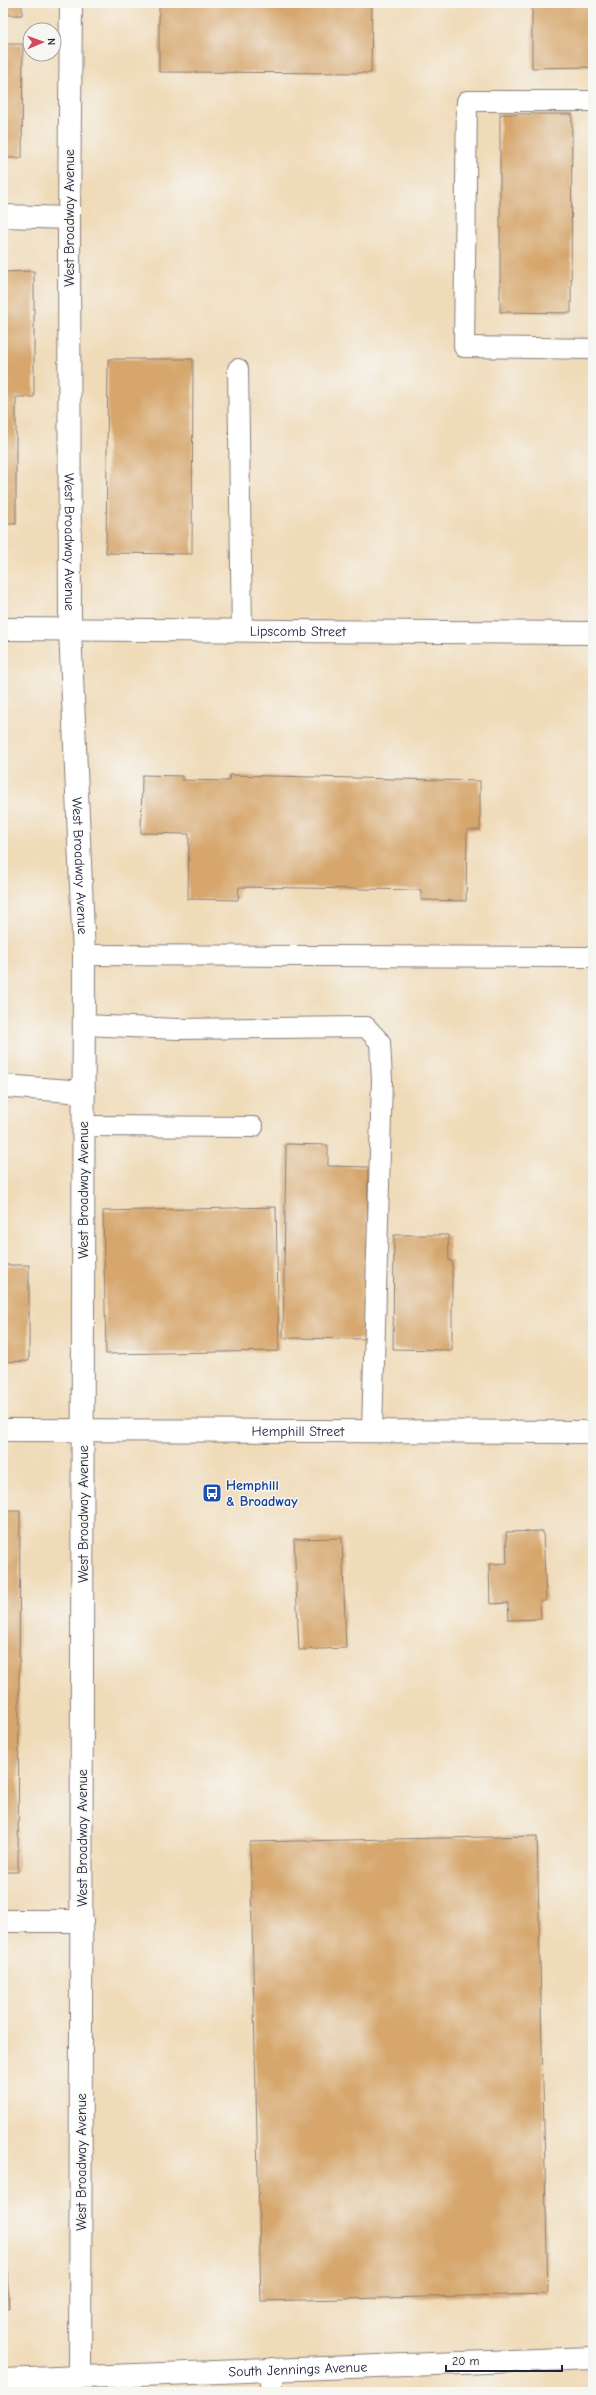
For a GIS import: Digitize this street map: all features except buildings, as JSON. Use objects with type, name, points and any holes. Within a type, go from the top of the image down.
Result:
[{"type":"street","name":"West Broadway Avenue","points":[[71,3],[69,218],[70,630],[84,955],[80,2377]]},
{"type":"street","points":[[3,216],[69,218]]},
{"type":"street","name":"Lipscomb Street","points":[[3,630],[593,633]]},
{"type":"street","points":[[3,1086],[84,1092]]},
{"type":"street","name":"Hemphill Street","points":[[3,1430],[593,1432]]},
{"type":"street","points":[[3,1921],[82,1921]]},
{"type":"street","name":"South Jennings Avenue","points":[[3,2380],[593,2358]]},
{"type":"street","points":[[272,2369],[272,2392]]},
{"type":"lane","points":[[593,101],[467,102],[464,347],[593,349]]},
{"type":"lane","points":[[238,369],[242,631]]},
{"type":"lane","points":[[84,955],[593,958]]},
{"type":"lane","points":[[84,1025],[177,1029],[366,1027],[380,1042],[381,1095],[372,1431]]},
{"type":"lane","points":[[84,1126],[254,1127]]},
{"type":"place","name":"Hemphill & Broadway","points":[[212,1493]]}]
